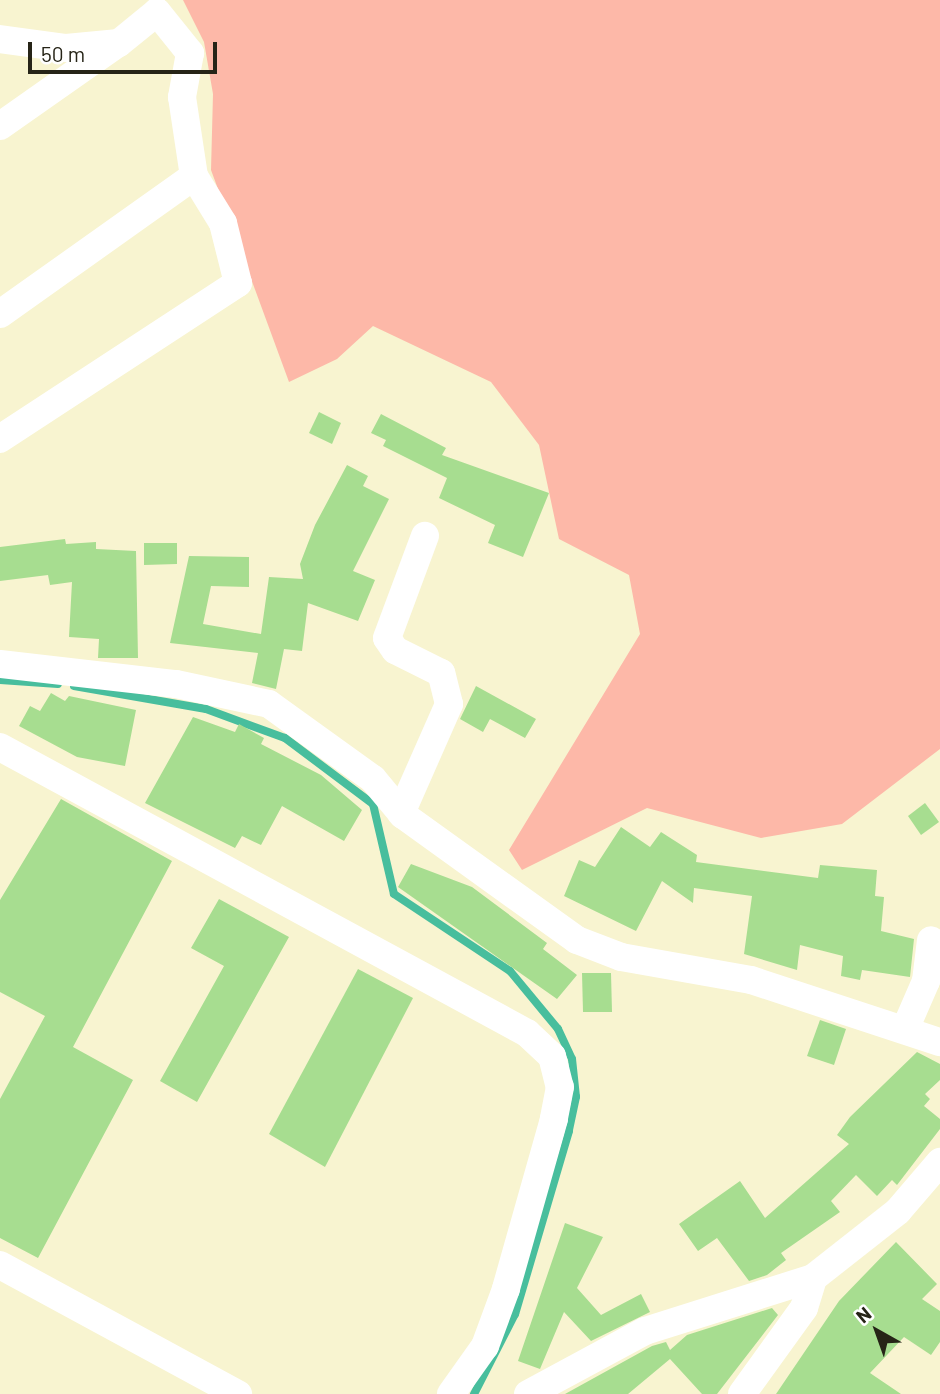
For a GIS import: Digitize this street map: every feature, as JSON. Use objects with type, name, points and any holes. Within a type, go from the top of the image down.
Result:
[{"type":"street","points":[[0,126],[118,43],[156,12],[190,53],[182,97],[194,176],[223,223],[238,283],[0,439]]},
{"type":"street","points":[[0,39],[53,47],[118,43]]},
{"type":"street","points":[[0,314],[194,176]]},
{"type":"street","points":[[401,813],[449,704],[441,673],[395,650],[387,638],[425,536]]},
{"type":"street","points":[[0,664],[176,684],[269,704],[373,779],[401,813],[577,940],[621,957],[751,980],[906,1027],[940,1042]]},
{"type":"street","points":[[0,747],[527,1033],[552,1056],[559,1087],[554,1119],[506,1289],[485,1346],[451,1394]]},
{"type":"street","points":[[906,1027],[926,981],[931,940]]},
{"type":"street","points":[[528,1394],[645,1331],[813,1278],[898,1211],[940,1162]]},
{"type":"street","points":[[0,1265],[238,1394]]},
{"type":"street","points":[[742,1394],[804,1308],[813,1278]]},
{"type":"shaded area","points":[[183,0],[940,0],[940,749],[842,824],[761,838],[647,808],[522,870],[509,850],[640,634],[629,575],[559,539],[539,445],[491,382],[373,326],[337,359],[289,382],[211,170],[213,94],[204,42]]},
{"type":"building","points":[[319,412],[341,423],[332,444],[309,433]]},
{"type":"building","points":[[381,414],[446,448],[442,455],[549,493],[523,557],[488,543],[495,525],[439,498],[447,478],[383,446],[386,440],[371,433]]},
{"type":"building","points":[[347,465],[368,476],[363,486],[389,499],[353,571],[375,580],[358,621],[308,603],[302,651],[284,649],[276,689],[252,683],[258,653],[170,643],[189,556],[249,557],[249,587],[211,586],[203,624],[261,634],[269,577],[303,579],[300,564],[315,525]]},
{"type":"building","points":[[65,539],[66,544],[96,542],[96,549],[136,551],[138,658],[98,658],[99,639],[69,637],[72,582],[50,585],[48,575],[0,581],[0,547]]},
{"type":"building","points":[[144,543],[177,543],[177,564],[144,565]]},
{"type":"building","points":[[476,686],[536,719],[525,738],[490,719],[483,732],[460,719]]},
{"type":"building","points":[[51,693],[65,701],[69,696],[136,710],[125,766],[77,757],[19,726],[30,706],[40,711]]},
{"type":"building","points":[[193,717],[235,732],[239,724],[264,738],[261,744],[321,775],[362,810],[344,841],[282,806],[261,845],[242,836],[235,848],[145,803]]},
{"type":"building","points":[[61,799],[172,861],[73,1047],[133,1080],[38,1258],[0,1238],[0,1099],[45,1016],[0,992],[0,900]]},
{"type":"building","points":[[925,803],[939,822],[921,835],[908,816]]},
{"type":"building","points":[[621,827],[650,847],[661,832],[697,855],[696,862],[818,878],[820,865],[877,870],[875,896],[884,897],[881,931],[914,939],[910,977],[862,970],[860,980],[841,976],[843,956],[800,945],[797,970],[744,954],[752,896],[694,888],[693,903],[662,881],[636,931],[564,896],[579,860],[595,867]]},
{"type":"building","points":[[411,864],[472,887],[547,943],[543,949],[577,975],[557,999],[398,887]]},
{"type":"building","points":[[219,899],[289,937],[197,1102],[160,1081],[224,966],[191,948]]},
{"type":"building","points":[[358,969],[413,998],[325,1167],[269,1134]]},
{"type":"building","points":[[582,973],[611,973],[612,1012],[583,1012]]},
{"type":"building","points":[[820,1020],[846,1029],[834,1065],[807,1056]]},
{"type":"building","points":[[917,1052],[940,1064],[940,1080],[925,1094],[930,1099],[924,1106],[940,1119],[940,1129],[897,1185],[892,1180],[877,1196],[856,1175],[831,1201],[840,1212],[781,1253],[786,1260],[767,1275],[749,1281],[717,1238],[698,1251],[679,1224],[740,1181],[765,1218],[849,1144],[837,1135],[850,1117]]},
{"type":"building","points":[[565,1223],[603,1237],[577,1288],[601,1315],[641,1294],[650,1312],[591,1341],[564,1312],[540,1369],[518,1361]]},
{"type":"building","points":[[896,1242],[937,1284],[922,1299],[940,1311],[940,1342],[931,1355],[904,1337],[870,1373],[901,1394],[776,1394],[839,1301]]},
{"type":"building","points":[[772,1308],[778,1315],[717,1394],[702,1394],[670,1359],[628,1394],[565,1394],[652,1346],[666,1342],[670,1350],[687,1335]]},
{"type":"waterway","points":[[0,680],[58,684]]},
{"type":"waterway","points":[[74,686],[206,709],[285,738],[373,804],[394,894],[510,971],[558,1029],[572,1059],[576,1097],[569,1131],[515,1314],[474,1394]]}]
